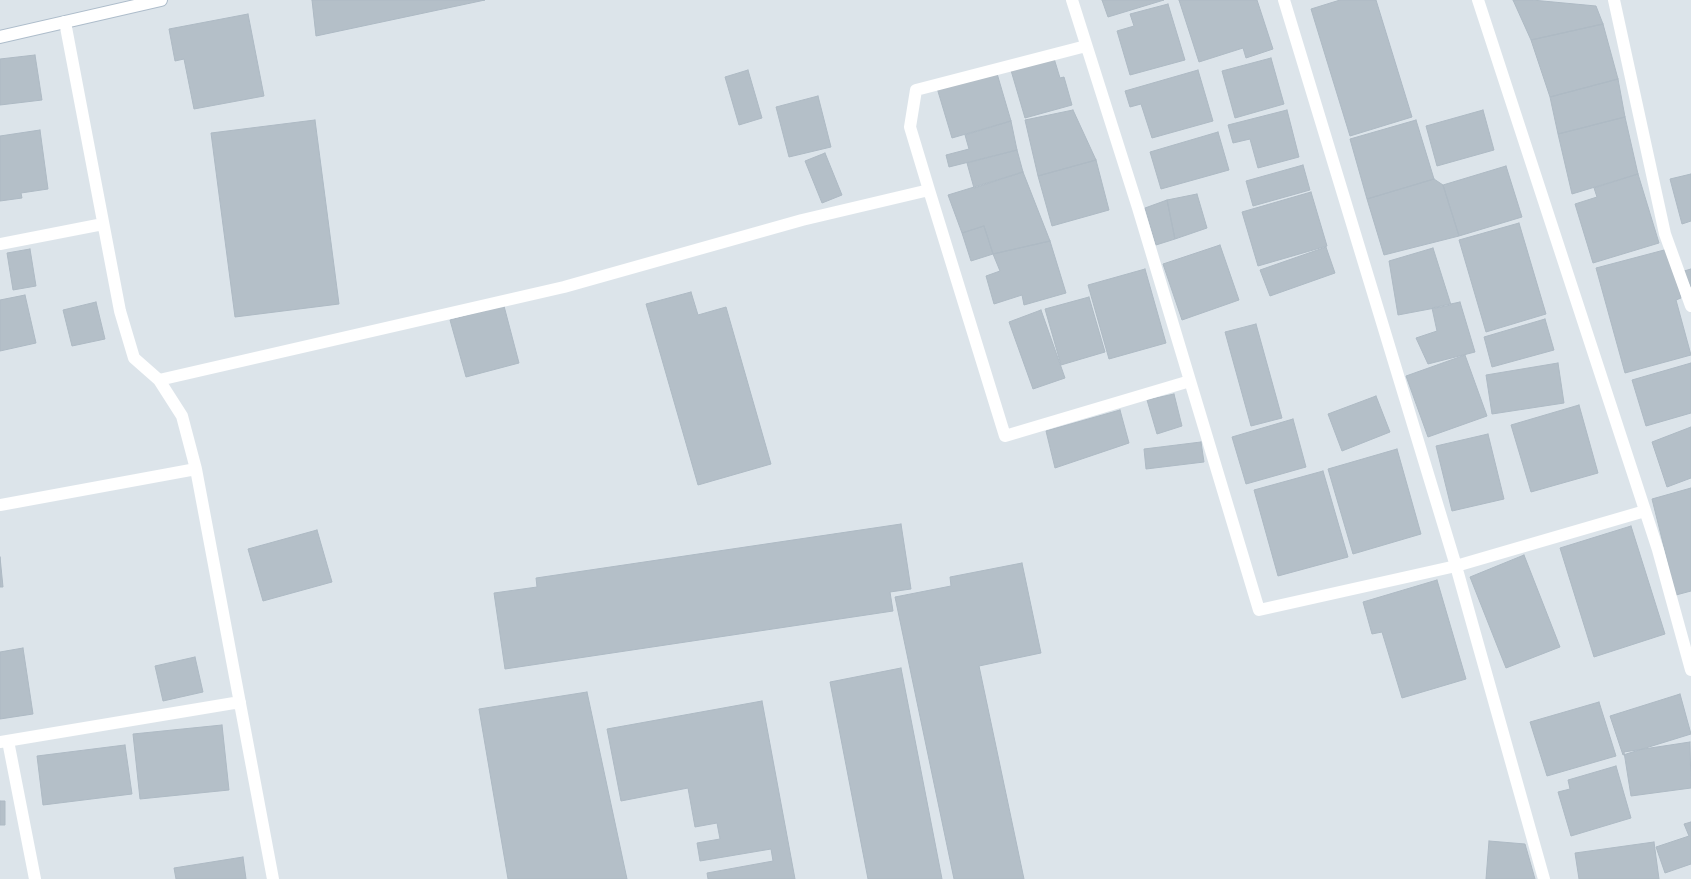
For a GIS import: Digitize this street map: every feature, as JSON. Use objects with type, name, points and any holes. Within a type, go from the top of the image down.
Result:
[{"type":"street","points":[[0,37],[161,0]]},
{"type":"street","points":[[1072,0],[1259,610],[1456,566],[1645,511]]},
{"type":"street","points":[[1284,0],[1456,566],[1544,879]]},
{"type":"street","points":[[1478,0],[1645,511],[1691,670]]},
{"type":"street","points":[[1614,0],[1665,234],[1691,306]]},
{"type":"street","points":[[65,22],[120,311],[134,358],[159,380],[182,416],[196,469],[273,879]]},
{"type":"street","points":[[1086,46],[916,90],[910,127],[1005,436],[1190,381]]},
{"type":"street","points":[[159,380],[564,287],[802,220],[929,190]]},
{"type":"street","points":[[0,244],[104,224]]},
{"type":"street","points":[[0,505],[196,469]]},
{"type":"street","points":[[35,879],[4,741],[240,702]]},
{"type":"building","points":[[312,0],[485,0],[316,36]]},
{"type":"building","points":[[1102,0],[1164,0],[1108,17]]},
{"type":"building","points":[[1179,0],[1257,0],[1273,49],[1246,58],[1243,48],[1199,62]]},
{"type":"building","points":[[1340,0],[1376,0],[1412,117],[1350,136],[1311,9]]},
{"type":"building","points":[[1513,0],[1532,0],[1596,6],[1603,24],[1531,40]]},
{"type":"building","points":[[1168,4],[1185,60],[1130,75],[1117,31],[1134,26],[1130,14]]},
{"type":"building","points":[[248,14],[264,96],[194,109],[184,59],[175,61],[169,29]]},
{"type":"building","points":[[1603,24],[1618,79],[1550,97],[1531,40]]},
{"type":"building","points":[[35,55],[42,100],[0,105],[0,59]]},
{"type":"building","points":[[1053,55],[1060,78],[1064,77],[1072,105],[1025,118],[1010,67]]},
{"type":"building","points":[[1271,58],[1284,104],[1235,118],[1222,71]]},
{"type":"building","points":[[748,70],[762,118],[739,125],[725,77]]},
{"type":"building","points":[[996,70],[1011,121],[952,138],[937,88]]},
{"type":"building","points":[[1198,70],[1213,121],[1152,138],[1141,104],[1130,107],[1125,91]]},
{"type":"building","points":[[1618,79],[1625,117],[1558,134],[1550,97]]},
{"type":"building","points":[[818,96],[831,147],[789,157],[776,107]]},
{"type":"building","points":[[1073,110],[1096,160],[1038,176],[1025,120]]},
{"type":"building","points":[[1287,110],[1299,157],[1258,168],[1250,139],[1233,143],[1228,125]]},
{"type":"building","points":[[1483,110],[1494,150],[1437,166],[1426,126]]},
{"type":"building","points":[[1625,117],[1638,174],[1572,194],[1558,134]]},
{"type":"building","points":[[315,120],[339,304],[235,317],[211,133]]},
{"type":"building","points":[[1416,120],[1434,179],[1367,199],[1350,139]]},
{"type":"building","points":[[1011,121],[1017,150],[949,167],[946,155],[969,149],[965,135]]},
{"type":"building","points":[[40,130],[48,189],[21,193],[22,198],[0,201],[0,136]]},
{"type":"building","points":[[1218,132],[1229,170],[1161,189],[1150,152]]},
{"type":"building","points":[[1017,150],[1023,172],[974,188],[967,163]]},
{"type":"building","points":[[825,153],[842,195],[822,203],[805,161]]},
{"type":"building","points":[[1096,160],[1109,210],[1052,226],[1038,176]]},
{"type":"building","points":[[1303,165],[1310,190],[1253,206],[1246,181]]},
{"type":"building","points":[[1506,166],[1522,217],[1459,236],[1443,185]]},
{"type":"building","points":[[1023,172],[1050,241],[993,254],[984,226],[962,233],[948,195]]},
{"type":"building","points":[[1638,174],[1659,243],[1593,263],[1575,204],[1597,197],[1594,188]]},
{"type":"building","points":[[1691,174],[1691,221],[1682,224],[1670,179]]},
{"type":"building","points":[[1434,179],[1443,185],[1459,236],[1384,255],[1367,199]]},
{"type":"building","points":[[1311,192],[1327,246],[1258,266],[1242,212]]},
{"type":"building","points":[[1197,194],[1207,228],[1175,239],[1167,200]]},
{"type":"building","points":[[1167,200],[1175,239],[1156,245],[1145,208]]},
{"type":"building","points":[[1519,223],[1546,314],[1486,332],[1459,240]]},
{"type":"building","points":[[984,226],[993,254],[971,261],[962,233]]},
{"type":"building","points":[[1050,241],[1066,293],[1024,305],[1022,295],[994,304],[986,276],[1000,271],[993,254]]},
{"type":"building","points":[[1220,245],[1239,300],[1182,320],[1163,264]]},
{"type":"building","points":[[1326,247],[1335,273],[1270,296],[1260,270]]},
{"type":"building","points":[[1433,248],[1451,305],[1398,315],[1389,261]]},
{"type":"building","points":[[30,249],[36,286],[13,290],[7,253]]},
{"type":"building","points":[[1668,249],[1681,298],[1676,300],[1691,355],[1625,373],[1596,268]]},
{"type":"building","points":[[1145,269],[1166,343],[1109,359],[1088,285]]},
{"type":"building","points":[[1691,269],[1691,287],[1684,271]]},
{"type":"building","points":[[691,292],[698,315],[726,307],[771,464],[698,485],[646,304]]},
{"type":"building","points":[[25,295],[36,343],[0,351],[0,300]]},
{"type":"building","points":[[1089,297],[1105,352],[1061,365],[1045,309]]},
{"type":"building","points":[[96,302],[105,339],[72,346],[63,310]]},
{"type":"building","points":[[1460,302],[1475,352],[1428,364],[1416,338],[1437,331],[1432,308]]},
{"type":"building","points":[[504,306],[519,363],[466,377],[450,320]]},
{"type":"building","points":[[1041,310],[1065,378],[1033,389],[1009,322]]},
{"type":"building","points":[[1545,319],[1554,350],[1492,367],[1484,337]]},
{"type":"building","points":[[1256,324],[1282,418],[1251,426],[1225,332]]},
{"type":"building","points":[[1465,355],[1487,416],[1428,437],[1406,376]]},
{"type":"building","points":[[1558,363],[1564,403],[1492,414],[1486,375]]},
{"type":"building","points":[[1691,363],[1691,413],[1646,426],[1632,380]]},
{"type":"building","points":[[1174,394],[1182,426],[1157,434],[1147,400]]},
{"type":"building","points":[[1376,396],[1390,432],[1342,451],[1328,414]]},
{"type":"building","points":[[1579,405],[1598,473],[1531,492],[1511,425]]},
{"type":"building","points":[[1120,410],[1129,443],[1055,468],[1046,431]]},
{"type":"building","points":[[1293,419],[1306,467],[1246,484],[1232,437]]},
{"type":"building","points":[[1691,427],[1691,478],[1667,487],[1652,442]]},
{"type":"building","points":[[1488,434],[1504,499],[1452,511],[1436,446]]},
{"type":"building","points":[[1201,442],[1204,462],[1146,469],[1144,449]]},
{"type":"building","points":[[1397,449],[1421,534],[1353,554],[1328,469]]},
{"type":"building","points":[[1323,471],[1348,557],[1278,576],[1254,490]]},
{"type":"building","points":[[1691,488],[1691,591],[1676,595],[1652,499]]},
{"type":"building","points":[[901,524],[911,589],[890,592],[893,611],[505,669],[494,593],[537,587],[536,578]]},
{"type":"building","points":[[1631,526],[1665,634],[1594,657],[1560,548]]},
{"type":"building","points":[[317,530],[332,582],[263,601],[248,549]]},
{"type":"building","points":[[1524,555],[1560,647],[1506,668],[1470,577]]},
{"type":"building","points":[[0,557],[3,587],[0,587]]},
{"type":"building","points":[[1022,563],[1041,653],[979,666],[1024,879],[954,879],[895,597],[951,586],[950,577]]},
{"type":"building","points":[[1437,580],[1466,679],[1402,698],[1382,632],[1372,634],[1363,602]]},
{"type":"building","points":[[23,648],[33,714],[0,719],[0,652]]},
{"type":"building","points":[[195,657],[203,692],[163,701],[155,666]]},
{"type":"building","points":[[901,668],[942,879],[868,879],[830,682]]},
{"type":"building","points":[[587,692],[627,879],[508,879],[479,709]]},
{"type":"building","points":[[1680,694],[1691,734],[1623,755],[1610,716]]},
{"type":"building","points":[[762,701],[795,879],[708,879],[707,873],[773,861],[771,849],[700,861],[697,843],[720,839],[717,823],[695,827],[688,788],[621,801],[607,729]]},
{"type":"building","points":[[1599,702],[1616,756],[1547,776],[1530,722]]},
{"type":"building","points":[[222,725],[229,790],[140,799],[133,734]]},
{"type":"building","points":[[1690,742],[1691,788],[1631,796],[1624,752]]},
{"type":"building","points":[[125,745],[132,794],[43,805],[37,756]]},
{"type":"building","points":[[1616,766],[1631,818],[1571,836],[1558,792],[1570,789],[1568,780]]},
{"type":"building","points":[[0,801],[5,801],[5,825],[0,825]]},
{"type":"building","points":[[1691,822],[1691,864],[1665,873],[1656,847],[1689,836],[1684,824]]},
{"type":"building","points":[[1489,841],[1525,844],[1535,879],[1486,879]]},
{"type":"building","points":[[1654,842],[1659,879],[1579,879],[1575,853]]},
{"type":"building","points":[[243,857],[246,879],[176,879],[174,868]]}]
